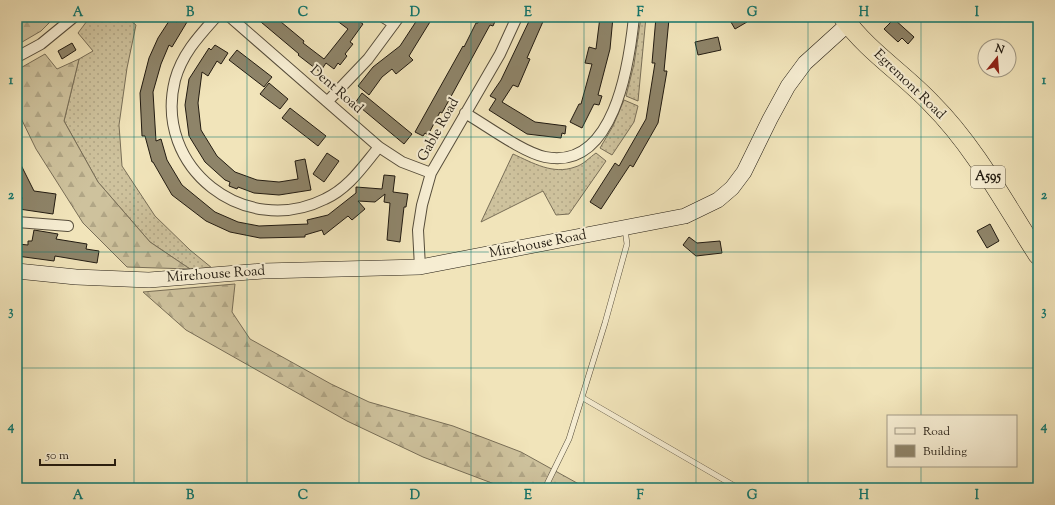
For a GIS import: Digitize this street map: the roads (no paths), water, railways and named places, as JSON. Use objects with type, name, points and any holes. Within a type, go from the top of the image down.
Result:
[{"type":"highway","name":"Egremont Road","points":[[846,20],[872,48],[932,104],[950,124],[983,168],[1038,255]]},
{"type":"street","points":[[17,57],[41,44],[74,17]]},
{"type":"street","points":[[216,17],[196,39],[183,58],[175,80],[172,103],[174,126],[181,149],[193,169],[210,186],[231,200],[254,208],[278,211],[303,208],[326,199],[346,185],[379,146]]},
{"type":"street","name":"Dent Road","points":[[230,17],[379,146],[402,162],[431,174]]},
{"type":"street","points":[[328,101],[368,58],[397,20],[383,17]]},
{"type":"street","name":"Gable Road","points":[[420,267],[418,242],[419,223],[422,205],[431,174],[500,54],[517,17]]},
{"type":"street","points":[[465,113],[537,155],[562,158],[586,149],[603,131],[619,93],[627,63],[634,17]]},
{"type":"street","name":"Mirehouse Road","points":[[17,271],[76,277],[132,280],[186,278],[263,271],[420,267],[685,216],[718,200],[732,188],[744,172],[788,86],[805,62],[846,20]]},
{"type":"street","points":[[17,222],[68,226]]},
{"type":"lane","points":[[545,488],[566,445],[582,398],[627,244],[625,228]]},
{"type":"lane","points":[[582,398],[738,488]]}]
